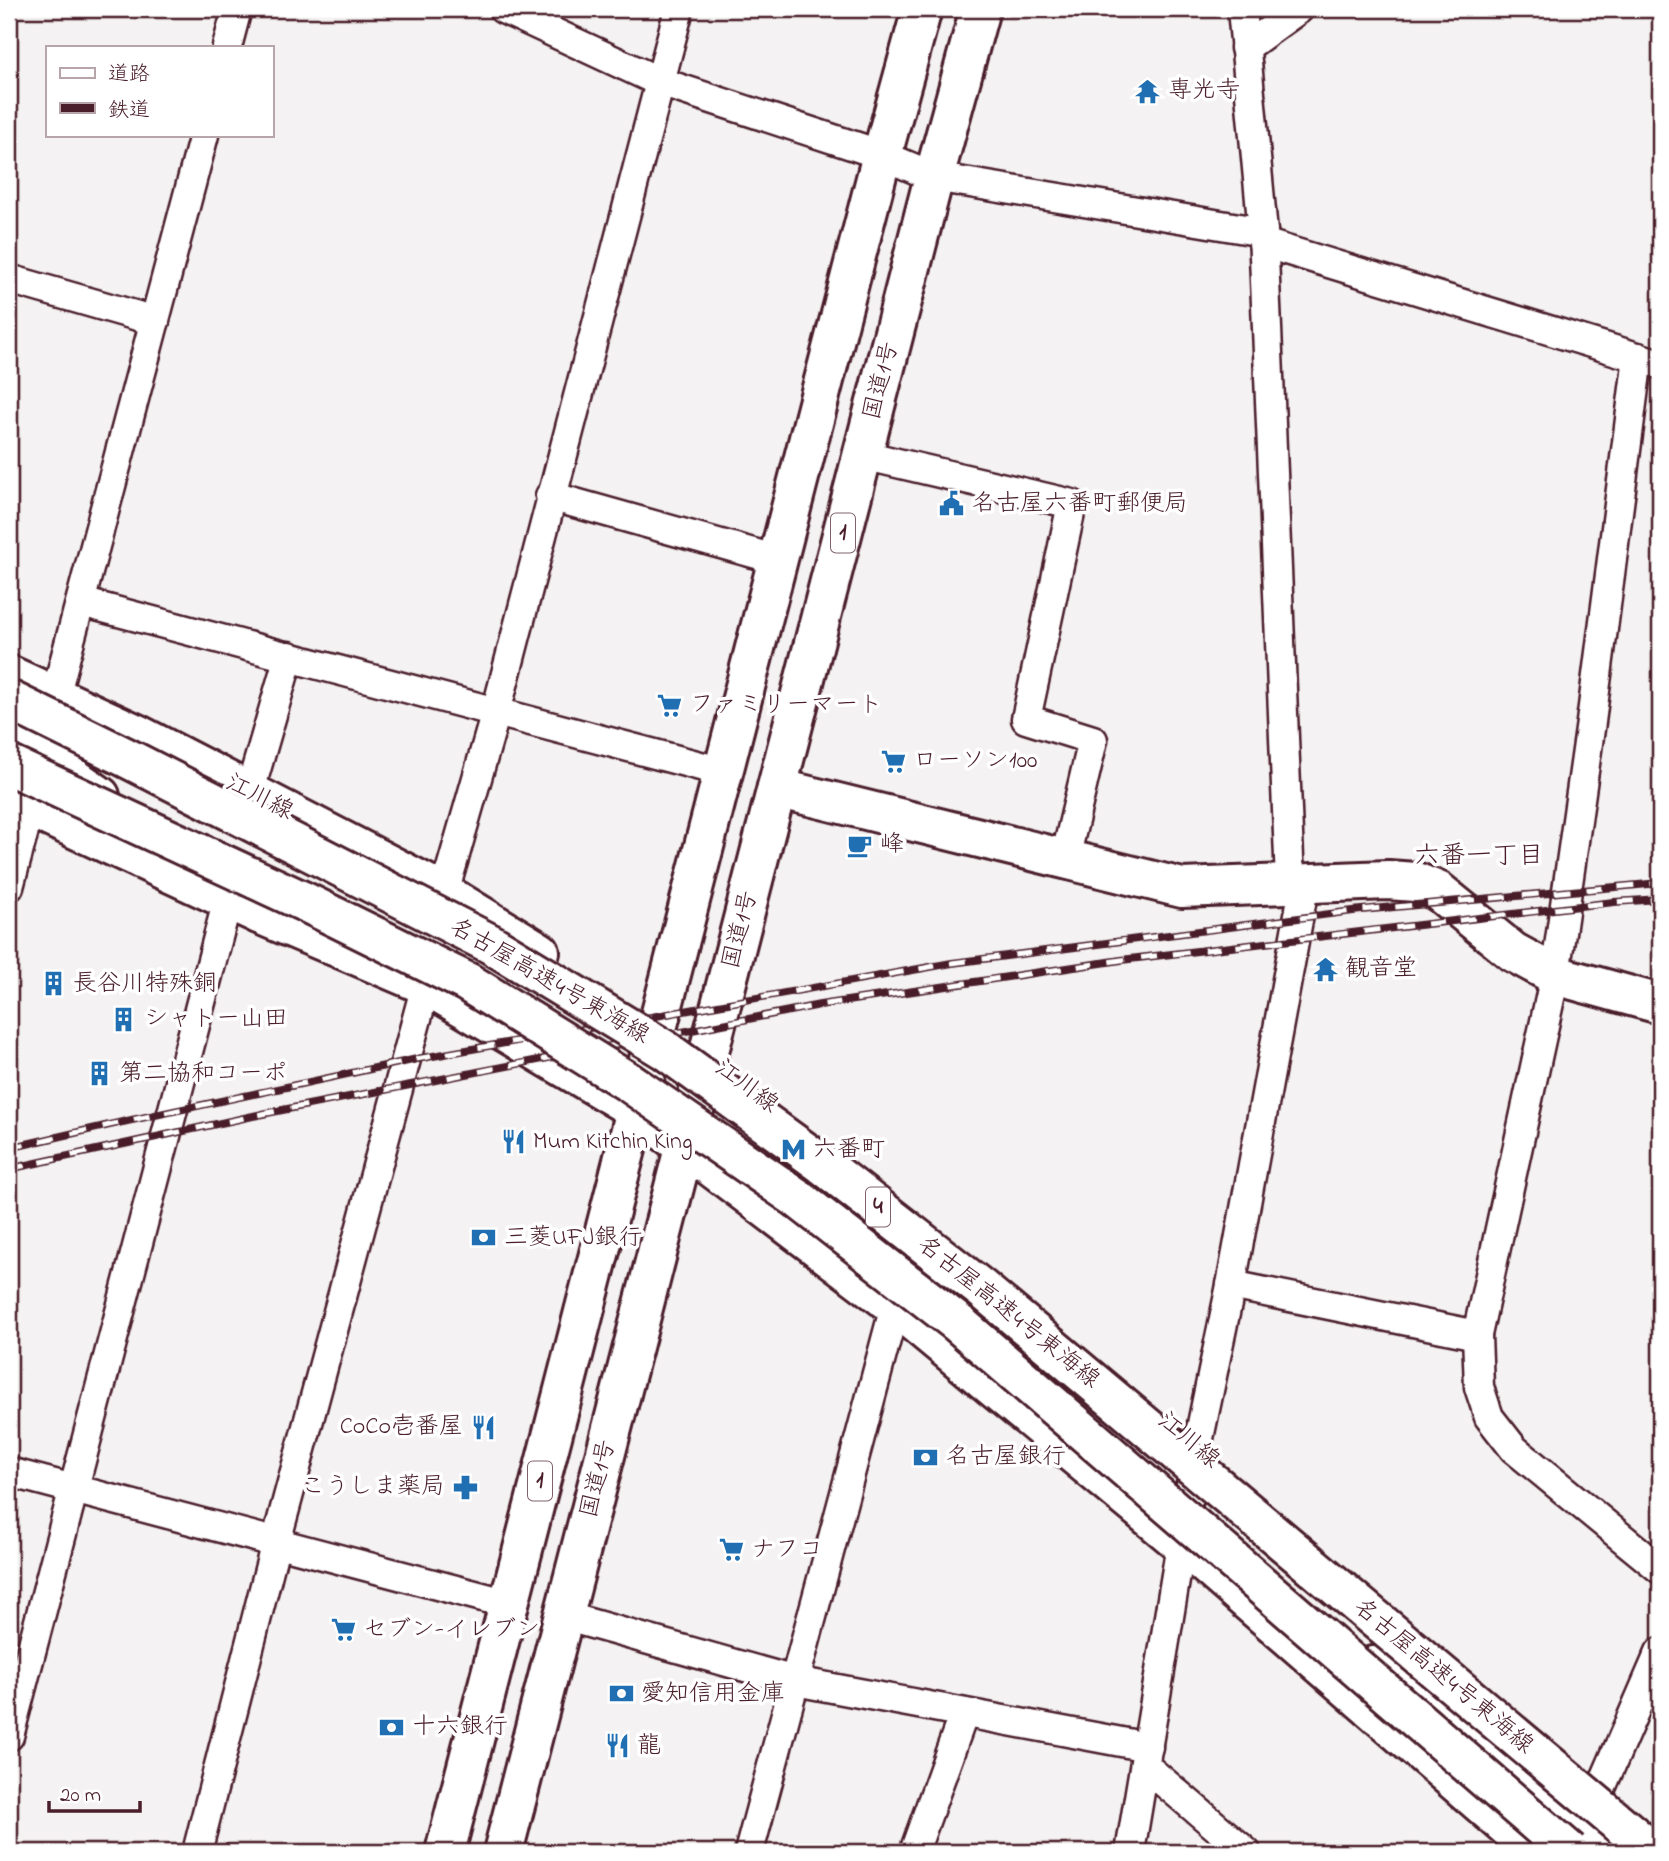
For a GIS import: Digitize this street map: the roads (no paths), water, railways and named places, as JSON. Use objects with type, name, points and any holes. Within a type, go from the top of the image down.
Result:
[{"type":"main road","name":"1","points":[[445,1852],[882,155],[922,9]]},
{"type":"main road","name":"国道1号","points":[[503,1852],[934,177],[980,9]]},
{"type":"main road","name":"江川線","points":[[9,675],[139,735],[444,893],[659,1024],[708,1058],[963,1251],[1660,1835]]},
{"type":"main road","name":"名古屋高速4号東海線","points":[[9,700],[491,944],[665,1050],[822,1164],[982,1289],[1653,1852]]},
{"type":"main road","points":[[9,740],[50,761],[237,890],[243,906]]},
{"type":"main road","name":"名古屋高速4号東海線","points":[[9,765],[307,903],[467,982],[630,1083],[786,1190],[959,1324],[1570,1852]]},
{"type":"main road","points":[[777,788],[1182,888],[1388,880],[1416,883],[1438,891],[1513,952],[1555,975],[1660,1004]]},
{"type":"main road","points":[[20,803],[243,906],[426,985],[636,1110],[895,1306],[1182,1544],[1536,1852]]},
{"type":"main road","points":[[1182,1544],[1415,1693],[1610,1852]]},
{"type":"street","points":[[227,46],[237,9]]},
{"type":"street","points":[[503,9],[660,82],[882,155],[934,177],[1263,238],[1649,361],[1591,722],[1555,975],[1477,1335],[1479,1387],[1489,1417],[1514,1449],[1660,1569]]},
{"type":"street","points":[[444,893],[496,712],[679,9]]},
{"type":"street","points":[[1130,1852],[1197,1448],[1231,1285],[1298,882],[1263,238],[1242,9]]},
{"type":"street","points":[[1245,48],[1299,9]]},
{"type":"street","points":[[55,697],[204,136]]},
{"type":"street","points":[[9,279],[155,321]]},
{"type":"street","points":[[863,455],[1072,504],[1026,719],[1093,740],[1065,859]]},
{"type":"street","points":[[551,496],[778,560]]},
{"type":"street","points":[[81,602],[723,772]]},
{"type":"street","points":[[249,794],[289,656]]},
{"type":"street","points":[[9,887],[20,803]]},
{"type":"street","points":[[9,1736],[74,1489],[243,906]]},
{"type":"street","points":[[197,1852],[276,1542],[426,985]]},
{"type":"street","points":[[1231,1285],[1477,1335]]},
{"type":"street","points":[[749,1852],[895,1306]]},
{"type":"street","points":[[9,1472],[509,1604]]},
{"type":"street","points":[[564,1616],[795,1681],[964,1713],[1146,1757],[1246,1852]]},
{"type":"street","points":[[1602,1786],[1660,1652]]},
{"type":"street","points":[[914,1852],[964,1713]]},
{"type":"railway","points":[[9,1148],[422,1058],[952,963],[1361,910],[1660,883]]},
{"type":"railway","points":[[9,1169],[267,1113],[820,1005],[1121,960],[1614,902],[1660,899]]},
{"type":"place","name":"専光寺","points":[[1148,91]]},
{"type":"place","name":"名古屋六番町郵便局","points":[[952,504]]},
{"type":"place","name":"ファミリーマート","points":[[670,705]]},
{"type":"place","name":"ローソン100","points":[[893,761]]},
{"type":"place","name":"峰","points":[[860,845]]},
{"type":"place","name":"観音堂","points":[[1325,969]]},
{"type":"place","name":"長谷川特殊銅","points":[[53,984]]},
{"type":"place","name":"シャトー山田","points":[[124,1019]]},
{"type":"place","name":"第二協和コーポ","points":[[99,1074]]},
{"type":"place","name":"Mum Kitchin King","points":[[513,1142]]},
{"type":"place","name":"六番町","points":[[793,1150]]},
{"type":"place","name":"三菱UFJ銀行","points":[[484,1238]]},
{"type":"place","name":"CoCo壱番屋","points":[[483,1427]]},
{"type":"place","name":"名古屋銀行","points":[[926,1457]]},
{"type":"place","name":"こうしま薬局","points":[[465,1487]]},
{"type":"place","name":"ナフコ","points":[[731,1550]]},
{"type":"place","name":"セブン-イレブン","points":[[343,1630]]},
{"type":"place","name":"愛知信用金庫","points":[[621,1694]]},
{"type":"place","name":"十六銀行","points":[[392,1727]]},
{"type":"place","name":"龍","points":[[617,1746]]},
{"type":"district","name":"六番一丁目","points":[[1479,857]]}]
